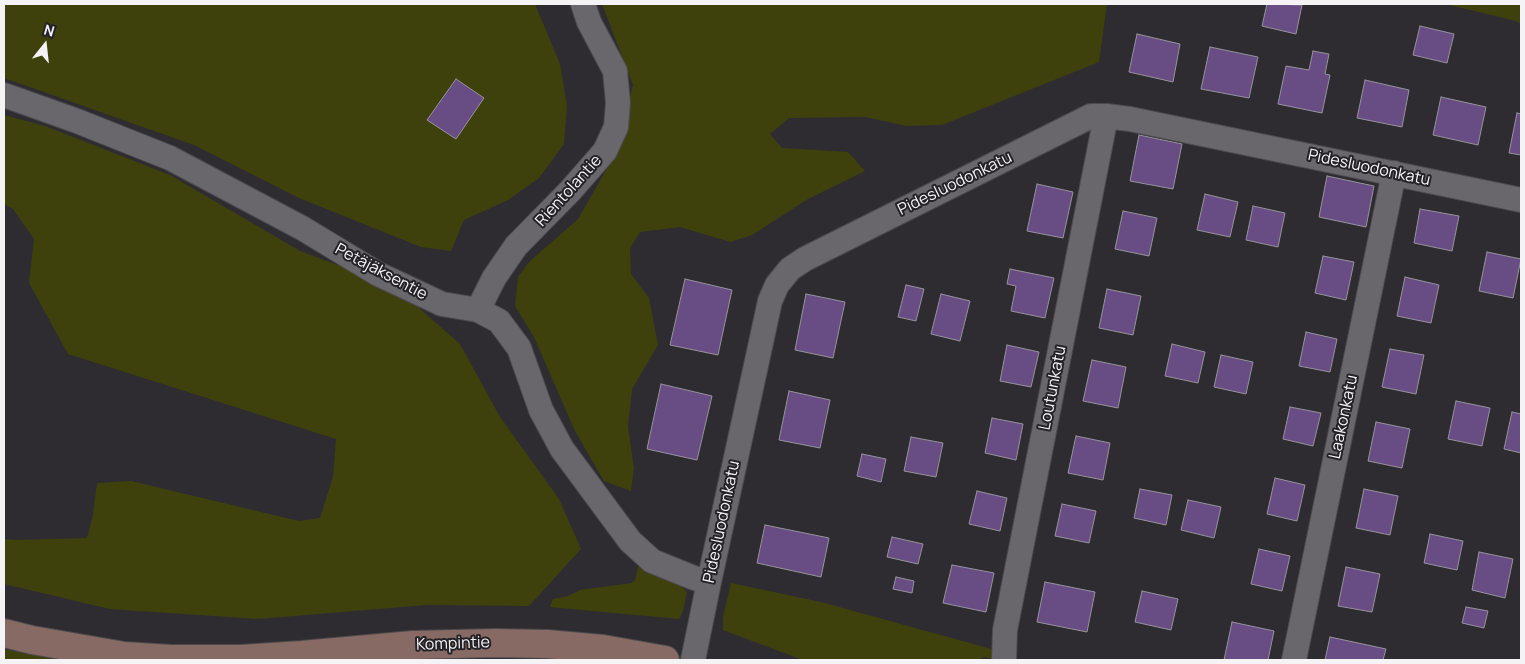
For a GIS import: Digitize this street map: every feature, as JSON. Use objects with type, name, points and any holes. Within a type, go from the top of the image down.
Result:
[{"type":"street","name":"Rientolantie","points":[[478,310],[494,278],[516,246],[570,191],[604,151],[616,127],[618,103],[615,71],[589,22],[583,4]]},
{"type":"street","name":"Petäjäksentie","points":[[4,94],[170,158],[302,228],[378,274],[442,304],[478,310],[499,322],[519,348],[541,410],[562,449],[630,541],[652,561],[709,582]]},
{"type":"street","name":"Pidesluodonkatu","points":[[693,660],[770,301],[777,285],[790,269],[805,259],[1091,116],[1130,119],[1521,200]]},
{"type":"street","name":"Loutunkatu","points":[[1004,660],[1005,630],[1106,116]]},
{"type":"street","name":"Laakonkatu","points":[[1294,660],[1394,173]]},
{"type":"street","name":"Kompintie","points":[[4,633],[32,640],[124,656],[171,659],[241,659],[302,656],[413,645],[495,643],[547,644],[603,649],[665,660]]},
{"type":"shaded area","points":[[4,4],[535,4],[560,64],[567,106],[564,144],[539,178],[508,200],[464,220],[451,251],[421,247],[299,198],[194,145],[4,78]]},
{"type":"shaded area","points":[[602,4],[1107,4],[1099,62],[942,125],[907,126],[865,117],[789,118],[770,134],[782,148],[848,152],[865,171],[808,199],[752,235],[730,242],[680,227],[640,232],[630,248],[631,274],[649,298],[658,345],[632,389],[628,427],[634,468],[631,491],[604,481],[575,431],[534,337],[515,306],[518,277],[529,262],[578,219],[616,153],[633,85]]},
{"type":"shaded area","points":[[1445,4],[1521,4],[1521,24],[1516,21]]},
{"type":"shaded area","points":[[4,115],[45,126],[170,175],[300,251],[394,286],[460,344],[500,417],[559,499],[581,549],[529,606],[426,605],[258,619],[110,609],[4,584],[4,539],[87,538],[93,515],[97,483],[131,481],[299,521],[320,518],[333,477],[336,439],[68,354],[29,283],[34,239],[13,209],[4,204]]},
{"type":"shaded area","points":[[639,564],[673,579],[687,592],[683,611],[679,619],[550,607],[553,599],[568,596],[580,590],[632,583],[635,580]]},
{"type":"shaded area","points":[[731,583],[821,602],[995,650],[993,659],[984,657],[978,660],[803,660],[723,630],[723,617]]},
{"type":"shaded area","points":[[4,649],[58,660],[4,660]]},
{"type":"building","points":[[1267,4],[1302,5],[1296,34],[1262,26]]},
{"type":"building","points":[[1420,26],[1454,34],[1447,63],[1413,55]]},
{"type":"building","points":[[1137,34],[1180,44],[1173,82],[1129,72]]},
{"type":"building","points":[[1210,47],[1258,57],[1249,98],[1201,89]]},
{"type":"building","points":[[1313,51],[1329,54],[1325,74],[1330,75],[1322,113],[1278,104],[1286,66],[1309,70]]},
{"type":"building","points":[[456,79],[484,98],[456,139],[427,120]]},
{"type":"building","points":[[1365,80],[1409,90],[1402,127],[1357,118]]},
{"type":"building","points":[[1441,97],[1486,107],[1478,145],[1433,135]]},
{"type":"building","points":[[1517,113],[1521,114],[1521,155],[1509,153]]},
{"type":"building","points":[[1139,135],[1182,144],[1173,189],[1130,181]]},
{"type":"building","points":[[1327,176],[1374,186],[1366,227],[1319,217]]},
{"type":"building","points":[[1037,184],[1073,192],[1063,238],[1027,231]]},
{"type":"building","points":[[1205,194],[1238,202],[1230,237],[1197,230]]},
{"type":"building","points":[[1253,206],[1285,213],[1278,247],[1246,240]]},
{"type":"building","points":[[1420,209],[1459,216],[1452,251],[1414,243]]},
{"type":"building","points":[[1123,211],[1157,218],[1149,256],[1115,249]]},
{"type":"building","points":[[1487,252],[1521,259],[1513,298],[1479,291]]},
{"type":"building","points":[[1323,256],[1354,262],[1346,300],[1315,293]]},
{"type":"building","points":[[1010,269],[1054,278],[1045,318],[1011,311],[1016,286],[1007,284]]},
{"type":"building","points":[[1405,277],[1439,285],[1431,323],[1397,316]]},
{"type":"building","points":[[685,279],[732,290],[718,355],[670,345]]},
{"type":"building","points":[[906,285],[924,289],[916,321],[898,317]]},
{"type":"building","points":[[1107,289],[1141,296],[1133,335],[1099,328]]},
{"type":"building","points":[[806,294],[845,302],[833,358],[795,350]]},
{"type":"building","points":[[941,294],[970,301],[960,341],[931,334]]},
{"type":"building","points":[[1306,332],[1337,339],[1330,372],[1299,366]]},
{"type":"building","points":[[1172,344],[1205,352],[1198,383],[1165,376]]},
{"type":"building","points":[[1007,345],[1039,352],[1031,387],[1000,381]]},
{"type":"building","points":[[1390,349],[1424,355],[1416,394],[1382,387]]},
{"type":"building","points":[[1221,355],[1253,362],[1246,394],[1214,387]]},
{"type":"building","points":[[1092,360],[1126,367],[1118,408],[1083,401]]},
{"type":"building","points":[[661,384],[712,396],[697,460],[647,449]]},
{"type":"building","points":[[789,391],[830,400],[820,448],[779,440]]},
{"type":"building","points":[[1456,401],[1490,408],[1482,446],[1448,439]]},
{"type":"building","points":[[1290,407],[1321,413],[1313,446],[1283,439]]},
{"type":"building","points":[[1512,412],[1521,414],[1521,453],[1504,449]]},
{"type":"building","points":[[992,418],[1023,424],[1016,460],[985,453]]},
{"type":"building","points":[[1376,422],[1410,429],[1402,468],[1368,461]]},
{"type":"building","points":[[1076,436],[1110,443],[1103,480],[1068,473]]},
{"type":"building","points":[[911,437],[943,443],[936,477],[904,471]]},
{"type":"building","points":[[862,454],[886,459],[881,482],[857,476]]},
{"type":"building","points":[[1275,478],[1305,485],[1297,521],[1267,514]]},
{"type":"building","points":[[1140,489],[1172,495],[1166,525],[1134,518]]},
{"type":"building","points":[[1364,489],[1398,496],[1390,535],[1356,528]]},
{"type":"building","points":[[977,491],[1007,498],[1000,531],[969,524]]},
{"type":"building","points":[[1188,500],[1221,507],[1214,538],[1181,530]]},
{"type":"building","points":[[1062,504],[1096,511],[1089,543],[1055,536]]},
{"type":"building","points":[[765,525],[829,538],[821,577],[757,563]]},
{"type":"building","points":[[1430,534],[1463,541],[1457,570],[1424,563]]},
{"type":"building","points":[[892,537],[923,544],[918,564],[887,557]]},
{"type":"building","points":[[1259,549],[1290,556],[1282,591],[1251,584]]},
{"type":"building","points":[[1479,552],[1513,559],[1505,598],[1472,590]]},
{"type":"building","points":[[952,565],[994,573],[986,612],[943,603]]},
{"type":"building","points":[[1346,567],[1380,574],[1372,612],[1338,606]]},
{"type":"building","points":[[896,577],[914,581],[912,593],[893,589]]},
{"type":"building","points":[[1045,582],[1095,592],[1087,632],[1037,622]]},
{"type":"building","points":[[1142,591],[1178,599],[1171,630],[1135,622]]},
{"type":"building","points":[[1466,607],[1488,611],[1484,628],[1462,623]]},
{"type":"building","points":[[1232,622],[1274,631],[1268,660],[1224,660]]},
{"type":"building","points":[[1330,637],[1386,649],[1383,660],[1325,660]]}]
